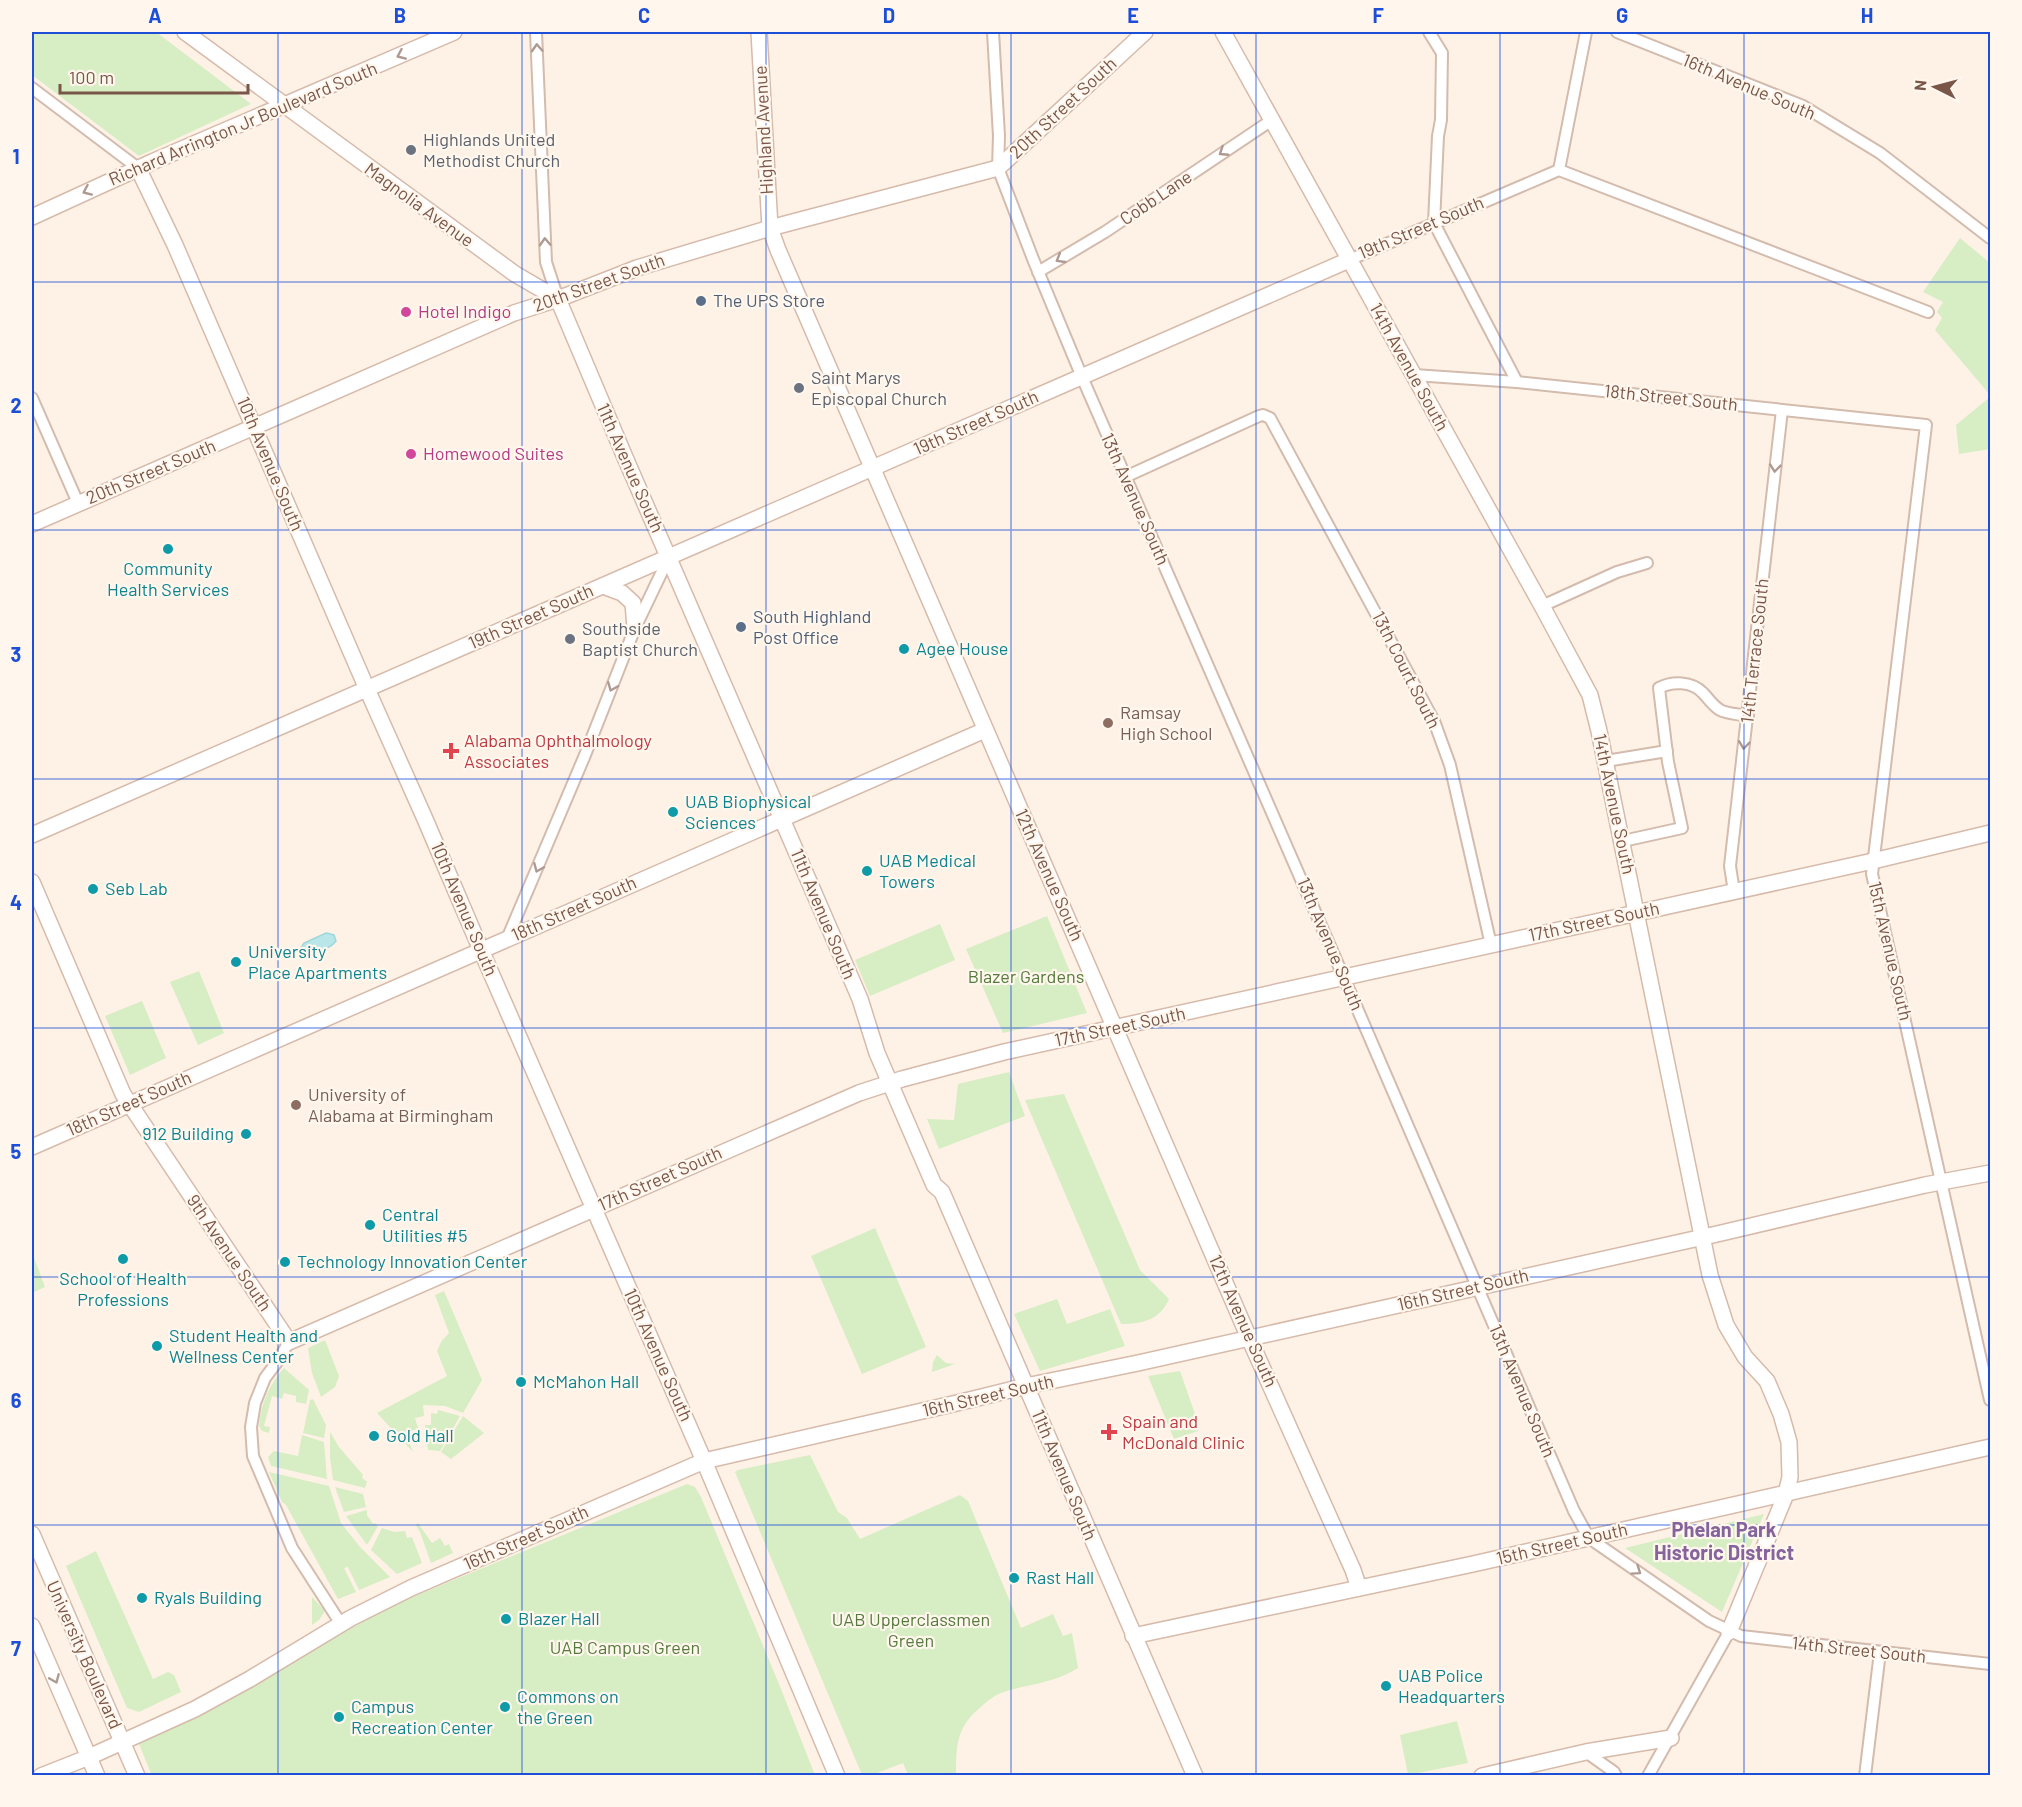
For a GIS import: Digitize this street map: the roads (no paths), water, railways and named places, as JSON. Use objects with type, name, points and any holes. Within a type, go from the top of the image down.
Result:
[{"type":"street","name":"Magnolia Avenue","points":[[185,32],[515,274],[558,299]]},
{"type":"street","name":"Richard Arrington Jr Boulevard South","points":[[32,217],[138,168],[454,32]]},
{"type":"street","name":"11th Avenue South","points":[[536,32],[546,262],[558,299],[860,999],[877,1053],[934,1185],[942,1192],[1195,1776]]},
{"type":"street","name":"Highland Avenue","points":[[759,32],[770,228]]},
{"type":"street","name":"13th Avenue South","points":[[993,32],[999,136],[998,168],[1038,272],[1574,1511],[1589,1538],[1709,1621],[1729,1632]]},
{"type":"street","name":"20th Street South","points":[[32,524],[514,313],[558,299],[637,268],[770,228],[998,168],[1145,32]]},
{"type":"street","name":"14th Avenue South","points":[[1223,32],[1590,695],[1623,841],[1710,1275],[1726,1325],[1745,1357],[1767,1381],[1790,1442],[1790,1478],[1786,1494],[1729,1632]]},
{"type":"street","points":[[1429,32],[1442,53],[1441,120],[1438,136],[1434,223],[1517,382]]},
{"type":"street","points":[[1586,32],[1559,170],[1928,312]]},
{"type":"street","name":"16th Avenue South","points":[[1617,32],[1803,106],[1880,153],[1990,238]]},
{"type":"street","name":"10th Avenue South","points":[[32,88],[138,168],[175,245],[704,1461],[837,1776]]},
{"type":"street","name":"Cobb Lane","points":[[1038,272],[1105,232],[1272,120]]},
{"type":"street","name":"19th Street South","points":[[32,835],[1559,170]]},
{"type":"street","name":"12th Avenue South","points":[[770,228],[985,730],[1359,1588]]},
{"type":"street","name":"18th Street South","points":[[1414,375],[1517,382],[1926,425]]},
{"type":"street","points":[[32,398],[78,503]]},
{"type":"street","name":"14th Terrace South","points":[[1734,892],[1730,866],[1782,410]]},
{"type":"street","name":"13th Court South","points":[[1125,477],[1259,416],[1267,416],[1275,426],[1434,721],[1449,765],[1491,945]]},
{"type":"street","name":"15th Avenue South","points":[[1926,425],[1872,874],[1990,1400]]},
{"type":"street","points":[[507,939],[585,755],[635,628],[669,557]]},
{"type":"street","points":[[1542,606],[1617,572],[1647,562]]},
{"type":"street","points":[[603,586],[622,593],[633,603],[635,628]]},
{"type":"street","points":[[1623,841],[1682,828],[1667,751],[1659,688],[1674,682],[1691,685],[1701,690],[1712,704],[1722,711],[1748,716]]},
{"type":"street","name":"18th Street South","points":[[32,1147],[985,730]]},
{"type":"street","points":[[1606,761],[1667,751]]},
{"type":"street","name":"17th Street South","points":[[289,1342],[859,1093],[891,1083],[1004,1053],[1873,861],[1990,833]]},
{"type":"street","name":"9th Avenue South","points":[[32,882],[129,1104],[289,1342]]},
{"type":"street","name":"16th Street South","points":[[41,1776],[89,1758],[195,1709],[341,1624],[411,1588],[704,1461],[1026,1386],[1138,1364],[1990,1173]]},
{"type":"street","points":[[289,1342],[266,1378],[255,1403],[251,1427],[253,1456],[292,1548],[341,1624]]},
{"type":"street","name":"15th Street South","points":[[1133,1636],[1589,1538],[1990,1447]]},
{"type":"street","name":"University Boulevard","points":[[32,1534],[137,1776]]},
{"type":"street","name":"University Boulevard","points":[[32,1626],[97,1776]]},
{"type":"street","points":[[1648,1776],[1729,1632]]},
{"type":"street","name":"14th Street South","points":[[1729,1632],[1741,1636],[1990,1664]]},
{"type":"street","points":[[1865,1776],[1880,1652]]},
{"type":"street","points":[[1482,1776],[1586,1752],[1671,1738]]},
{"type":"street","points":[[1586,1752],[1614,1772],[1616,1776]]},
{"type":"water","points":[[326,933],[334,935],[336,941],[333,944],[320,951],[301,953],[300,949],[304,943]]},
{"type":"place","name":"Highlands United Methodist Church","points":[[411,150]]},
{"type":"place","name":"The UPS Store","points":[[701,301]]},
{"type":"place","name":"Hotel Indigo","points":[[406,312]]},
{"type":"place","name":"Saint Marys Episcopal Church","points":[[799,388]]},
{"type":"place","name":"Homewood Suites","points":[[411,454]]},
{"type":"place","name":"Community Health Services","points":[[168,549]]},
{"type":"place","name":"South Highland Post Office","points":[[741,627]]},
{"type":"place","name":"Southside Baptist Church","points":[[570,639]]},
{"type":"place","name":"Agee House","points":[[904,649]]},
{"type":"place","name":"Ramsay High School","points":[[1108,723]]},
{"type":"place","name":"Alabama Ophthalmology Associates","points":[[451,751]]},
{"type":"place","name":"UAB Biophysical Sciences","points":[[673,812]]},
{"type":"place","name":"UAB Medical Towers","points":[[867,871]]},
{"type":"place","name":"Seb Lab","points":[[93,889]]},
{"type":"place","name":"University Place Apartments","points":[[236,962]]},
{"type":"place","name":"University of Alabama at Birmingham","points":[[296,1105]]},
{"type":"place","name":"912 Building","points":[[246,1134]]},
{"type":"place","name":"Central Utilities #5","points":[[370,1225]]},
{"type":"place","name":"School of Health Professions","points":[[123,1259]]},
{"type":"place","name":"Technology Innovation Center","points":[[285,1262]]},
{"type":"place","name":"Student Health and Wellness Center","points":[[157,1346]]},
{"type":"place","name":"McMahon Hall","points":[[521,1382]]},
{"type":"place","name":"Spain and McDonald Clinic","points":[[1109,1432]]},
{"type":"place","name":"Gold Hall","points":[[374,1436]]},
{"type":"place","name":"Rast Hall","points":[[1014,1578]]},
{"type":"place","name":"Ryals Building","points":[[142,1598]]},
{"type":"place","name":"Blazer Hall","points":[[506,1619]]},
{"type":"place","name":"UAB Police Headquarters","points":[[1386,1686]]},
{"type":"place","name":"Commons on the Green","points":[[505,1707]]},
{"type":"place","name":"Campus Recreation Center","points":[[339,1717]]},
{"type":"district","name":"Phelan Park Historic District","points":[[1724,1542]]},
{"type":"park label","name":"Blazer Gardens","points":[[1026,977]]},
{"type":"park label","name":"UAB Upperclassmen Green","points":[[911,1630]]},
{"type":"park label","name":"UAB Campus Green","points":[[625,1648]]}]
